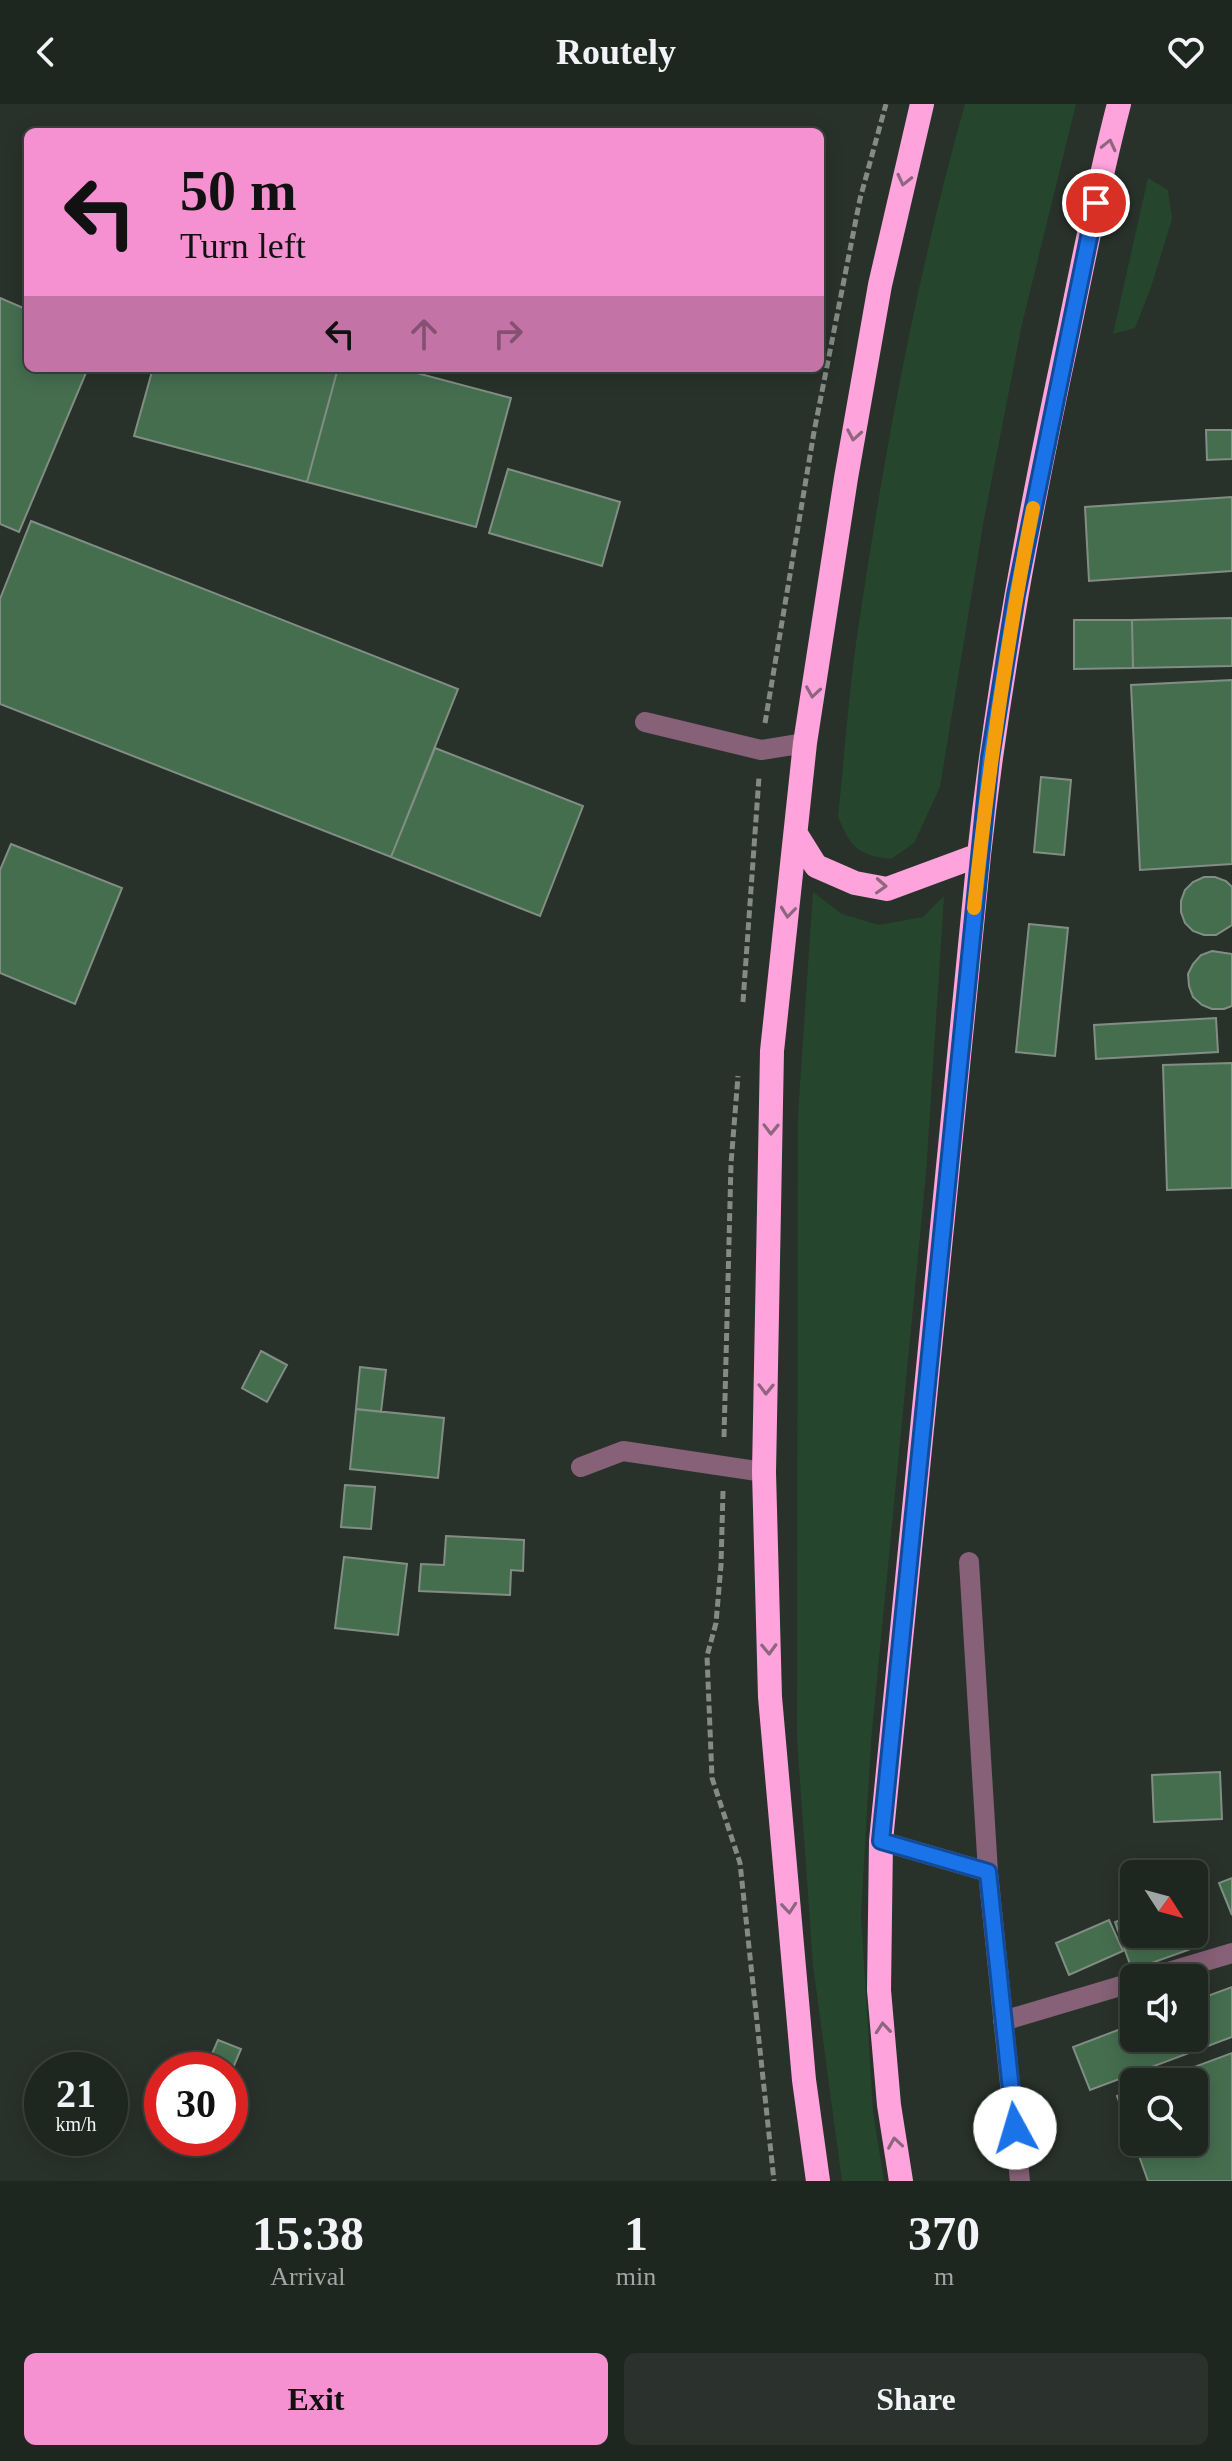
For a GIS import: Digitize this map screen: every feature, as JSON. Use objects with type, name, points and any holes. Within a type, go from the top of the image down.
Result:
[{"type":"highway","points":[[818,2181],[804,2080],[770,1697],[764,1472],[772,1051],[805,743],[880,285],[922,104]]},
{"type":"highway","points":[[901,2181],[889,2105],[879,1990],[881,1841],[979,855],[990,758],[1016,595],[1056,389],[1119,104]]},
{"type":"highway","points":[[796,834],[816,866],[855,883],[887,889],[979,855]]},
{"type":"street","points":[[645,722],[761,750],[805,743]]},
{"type":"street","points":[[581,1467],[623,1451],[764,1472]]},
{"type":"street","points":[[969,1562],[988,1872],[1020,2181]]},
{"type":"street","points":[[881,1841],[988,1872]]},
{"type":"street","points":[[1195,1964],[1232,1953]]},
{"type":"street","points":[[1003,2021],[1120,1986]]},
{"type":"green space","points":[[965,104],[1076,104],[1022,324],[984,519],[940,787],[914,843],[891,859],[870,855],[857,848],[838,817],[847,720],[891,427],[932,232]]},
{"type":"green space","points":[[1148,178],[1168,190],[1172,219],[1135,328],[1113,334]]},
{"type":"green space","points":[[813,892],[842,914],[879,925],[923,917],[944,896],[926,1174],[871,1741],[861,1915],[873,2112],[884,2181],[842,2181],[813,1965],[797,1739],[798,1115]]},
{"type":"building","points":[[0,298],[24,308],[24,372],[86,372],[19,532],[0,524]]},
{"type":"building","points":[[152,372],[337,372],[307,482],[134,436]]},
{"type":"building","points":[[337,372],[413,372],[511,398],[476,527],[307,482]]},
{"type":"building","points":[[1206,430],[1232,430],[1232,459],[1207,460]]},
{"type":"building","points":[[508,469],[620,502],[602,566],[489,533]]},
{"type":"building","points":[[1232,497],[1232,571],[1089,581],[1085,507]]},
{"type":"building","points":[[31,521],[458,689],[391,857],[0,704],[0,599]]},
{"type":"building","points":[[1232,618],[1232,666],[1133,668],[1132,620]]},
{"type":"building","points":[[1074,620],[1132,620],[1133,668],[1074,669]]},
{"type":"building","points":[[1232,680],[1232,864],[1140,870],[1131,685]]},
{"type":"building","points":[[435,748],[583,806],[540,916],[391,857]]},
{"type":"building","points":[[1041,777],[1071,780],[1064,855],[1034,852]]},
{"type":"building","points":[[11,844],[122,888],[75,1004],[0,973],[0,870]]},
{"type":"building","points":[[1204,877],[1215,877],[1232,887],[1232,925],[1216,935],[1193,931],[1185,923],[1181,912],[1185,890]]},
{"type":"building","points":[[1029,924],[1068,928],[1055,1056],[1016,1052]]},
{"type":"building","points":[[1212,951],[1232,954],[1232,1006],[1224,1009],[1202,1005],[1193,997],[1189,986],[1188,974],[1193,964],[1201,955]]},
{"type":"building","points":[[1216,1018],[1218,1052],[1096,1059],[1094,1025]]},
{"type":"building","points":[[1232,1063],[1232,1188],[1167,1190],[1163,1065]]},
{"type":"building","points":[[261,1351],[287,1365],[267,1402],[242,1388]]},
{"type":"building","points":[[360,1367],[386,1370],[381,1412],[356,1409]]},
{"type":"building","points":[[356,1409],[444,1418],[438,1478],[350,1469]]},
{"type":"building","points":[[345,1485],[375,1487],[371,1529],[341,1527]]},
{"type":"building","points":[[446,1536],[524,1540],[523,1571],[511,1570],[510,1595],[419,1591],[421,1564],[444,1565]]},
{"type":"building","points":[[344,1557],[407,1564],[398,1635],[335,1628]]},
{"type":"building","points":[[1220,1772],[1222,1819],[1154,1822],[1152,1775]]},
{"type":"building","points":[[1232,1878],[1232,1915],[1219,1883]]},
{"type":"building","points":[[1109,1920],[1123,1951],[1069,1975],[1056,1943]]},
{"type":"building","points":[[1124,1948],[1194,1948],[1149,1964],[1130,1964]]},
{"type":"building","points":[[1232,1987],[1232,2037],[1208,2046],[1208,1996]]},
{"type":"building","points":[[1120,2029],[1120,2052],[1192,2052],[1149,2068],[1120,2068],[1120,2079],[1090,2090],[1073,2047]]},
{"type":"building","points":[[218,2040],[241,2049],[240,2052],[213,2052]]},
{"type":"building","points":[[1232,2053],[1232,2181],[1148,2181],[1139,2156],[1208,2156],[1208,2068],[1192,2068]]},
{"type":"slow traffic","points":[[974,908],[990,758],[1033,508]]},
{"type":"route","points":[[1015,2128],[988,1872],[881,1841],[990,758],[1016,595],[1096,203]]}]
